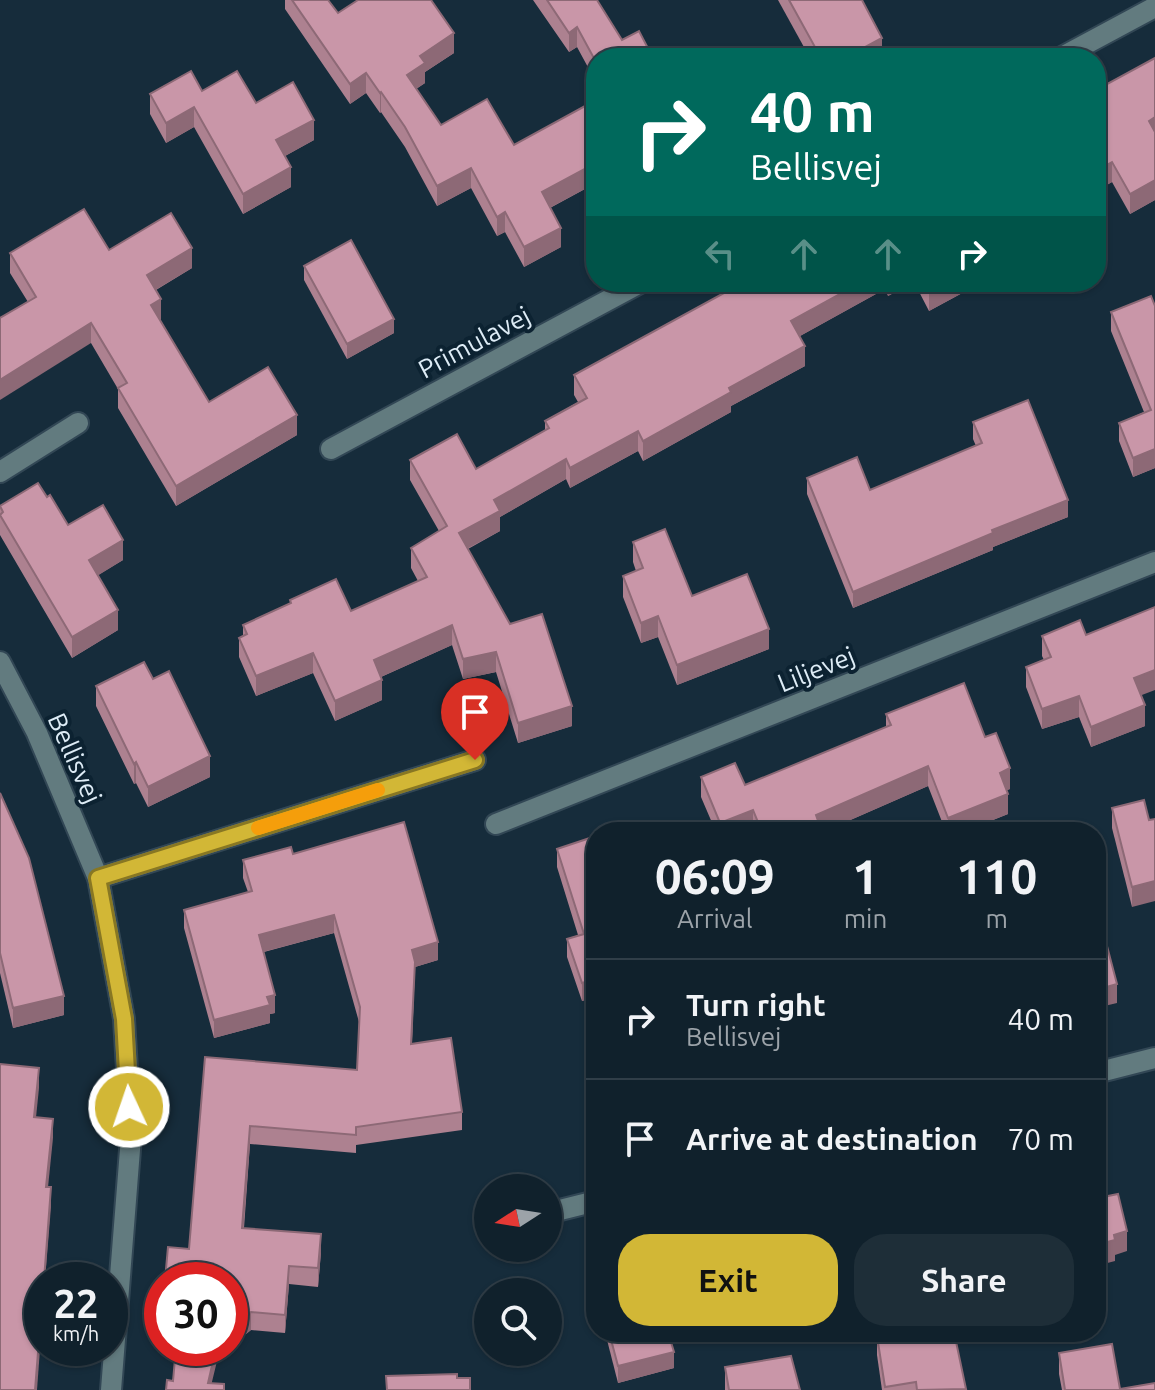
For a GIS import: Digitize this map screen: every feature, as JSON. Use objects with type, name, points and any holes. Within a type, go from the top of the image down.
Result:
[{"type":"street","points":[[1079,48],[1155,7]]},
{"type":"street","name":"Primulavej","points":[[331,449],[623,292]]},
{"type":"street","points":[[0,472],[78,423]]},
{"type":"street","name":"Liljevej","points":[[496,824],[1155,562]]},
{"type":"street","name":"Bellisvej","points":[[0,662],[37,733],[98,878],[124,1019],[131,1137],[111,1390]]},
{"type":"street","points":[[98,878],[475,760]]},
{"type":"street","points":[[1106,1070],[1155,1058]]},
{"type":"street","points":[[562,1210],[586,1204]]},
{"type":"building","points":[[292,0],[328,0],[338,13],[358,0],[431,0],[454,33],[420,56],[425,63],[407,75],[441,125],[487,99],[514,145],[586,105],[586,168],[542,192],[561,228],[524,247],[505,212],[497,217],[471,168],[437,186],[405,127],[366,73],[350,84]]},
{"type":"building","points":[[547,0],[597,0],[622,40],[639,31],[648,48],[588,48],[577,27],[569,33]]},
{"type":"building","points":[[789,0],[862,0],[882,38],[864,48],[815,48]]},
{"type":"building","points":[[1155,58],[1155,117],[1149,121],[1155,132],[1155,180],[1130,194],[1112,162],[1106,165],[1106,85]]},
{"type":"building","points":[[191,71],[202,91],[237,71],[256,103],[293,82],[314,120],[276,140],[291,167],[243,194],[194,107],[166,123],[150,94]]},
{"type":"building","points":[[84,209],[109,250],[171,213],[192,248],[147,275],[161,299],[151,305],[209,402],[268,367],[297,415],[176,486],[118,388],[127,383],[91,323],[0,380],[0,318],[36,297],[10,253]]},
{"type":"building","points":[[351,240],[394,319],[347,344],[304,266]]},
{"type":"building","points":[[726,292],[844,292],[791,321],[805,346],[643,441],[638,431],[570,468],[566,459],[494,500],[500,511],[459,533],[510,624],[542,614],[572,706],[518,723],[496,652],[463,659],[452,625],[374,660],[382,680],[335,701],[313,653],[256,676],[239,638],[247,634],[243,625],[336,579],[351,611],[427,577],[411,548],[447,526],[410,460],[457,434],[476,469],[549,428],[545,421],[587,398],[574,375]]},
{"type":"building","points":[[1151,296],[1155,306],[1155,449],[1133,458],[1119,423],[1151,410],[1111,312]]},
{"type":"building","points":[[1028,400],[1068,500],[853,592],[807,478],[857,457],[870,490],[982,443],[973,422]]},
{"type":"building","points":[[38,483],[47,497],[50,495],[68,525],[103,505],[123,540],[89,560],[118,610],[72,637],[0,515],[3,512],[0,506]]},
{"type":"building","points":[[665,529],[692,596],[747,574],[769,629],[677,665],[658,616],[641,623],[623,576],[643,568],[633,542]]},
{"type":"building","points":[[1155,607],[1155,670],[1134,678],[1145,705],[1091,727],[1079,696],[1042,709],[1026,667],[1051,657],[1042,636],[1080,620],[1086,635]]},
{"type":"building","points":[[144,662],[153,679],[169,671],[210,756],[148,787],[96,686]]},
{"type":"building","points":[[964,683],[985,737],[996,733],[1010,768],[1000,773],[1008,794],[948,818],[928,766],[816,815],[818,822],[758,822],[753,810],[720,822],[701,777],[735,763],[745,785],[891,725],[886,714]]},
{"type":"building","points":[[0,793],[29,858],[64,996],[13,1008],[0,953]]},
{"type":"building","points":[[1144,800],[1149,820],[1155,819],[1155,881],[1132,887],[1112,808]]},
{"type":"building","points":[[404,822],[438,942],[412,950],[415,962],[411,1044],[451,1038],[462,1112],[356,1127],[356,1135],[250,1126],[242,1228],[321,1234],[318,1268],[289,1266],[285,1315],[251,1312],[248,1314],[248,1262],[167,1262],[168,1247],[189,1249],[205,1057],[357,1070],[360,1007],[334,915],[259,935],[275,995],[267,997],[270,1005],[214,1020],[184,910],[252,891],[243,860],[291,847],[293,854]]},
{"type":"building","points":[[586,839],[586,982],[582,983],[567,939],[584,934],[557,849]]},
{"type":"building","points":[[1106,942],[1117,984],[1106,987]]},
{"type":"building","points":[[0,1064],[39,1068],[34,1117],[53,1119],[46,1187],[51,1187],[45,1262],[24,1262],[24,1366],[37,1366],[35,1390],[0,1390]]},
{"type":"building","points":[[1118,1194],[1127,1231],[1114,1235],[1115,1240],[1106,1242],[1106,1196]]},
{"type":"building","points":[[612,1342],[671,1342],[674,1352],[618,1366]]},
{"type":"building","points":[[878,1342],[956,1342],[966,1389],[917,1390],[916,1382],[885,1387]]},
{"type":"building","points":[[1112,1344],[1120,1389],[1155,1383],[1155,1390],[1065,1390],[1059,1353]]},
{"type":"building","points":[[791,1356],[800,1390],[729,1390],[725,1367]]},
{"type":"building","points":[[174,1366],[212,1366],[208,1383],[224,1384],[224,1390],[166,1390],[167,1380],[173,1381]]},
{"type":"building","points":[[457,1374],[457,1378],[470,1378],[470,1390],[387,1390],[386,1376]]},
{"type":"slow traffic","points":[[258,828],[378,790]]},
{"type":"route","points":[[129,1107],[124,1019],[98,878],[475,760]]}]
